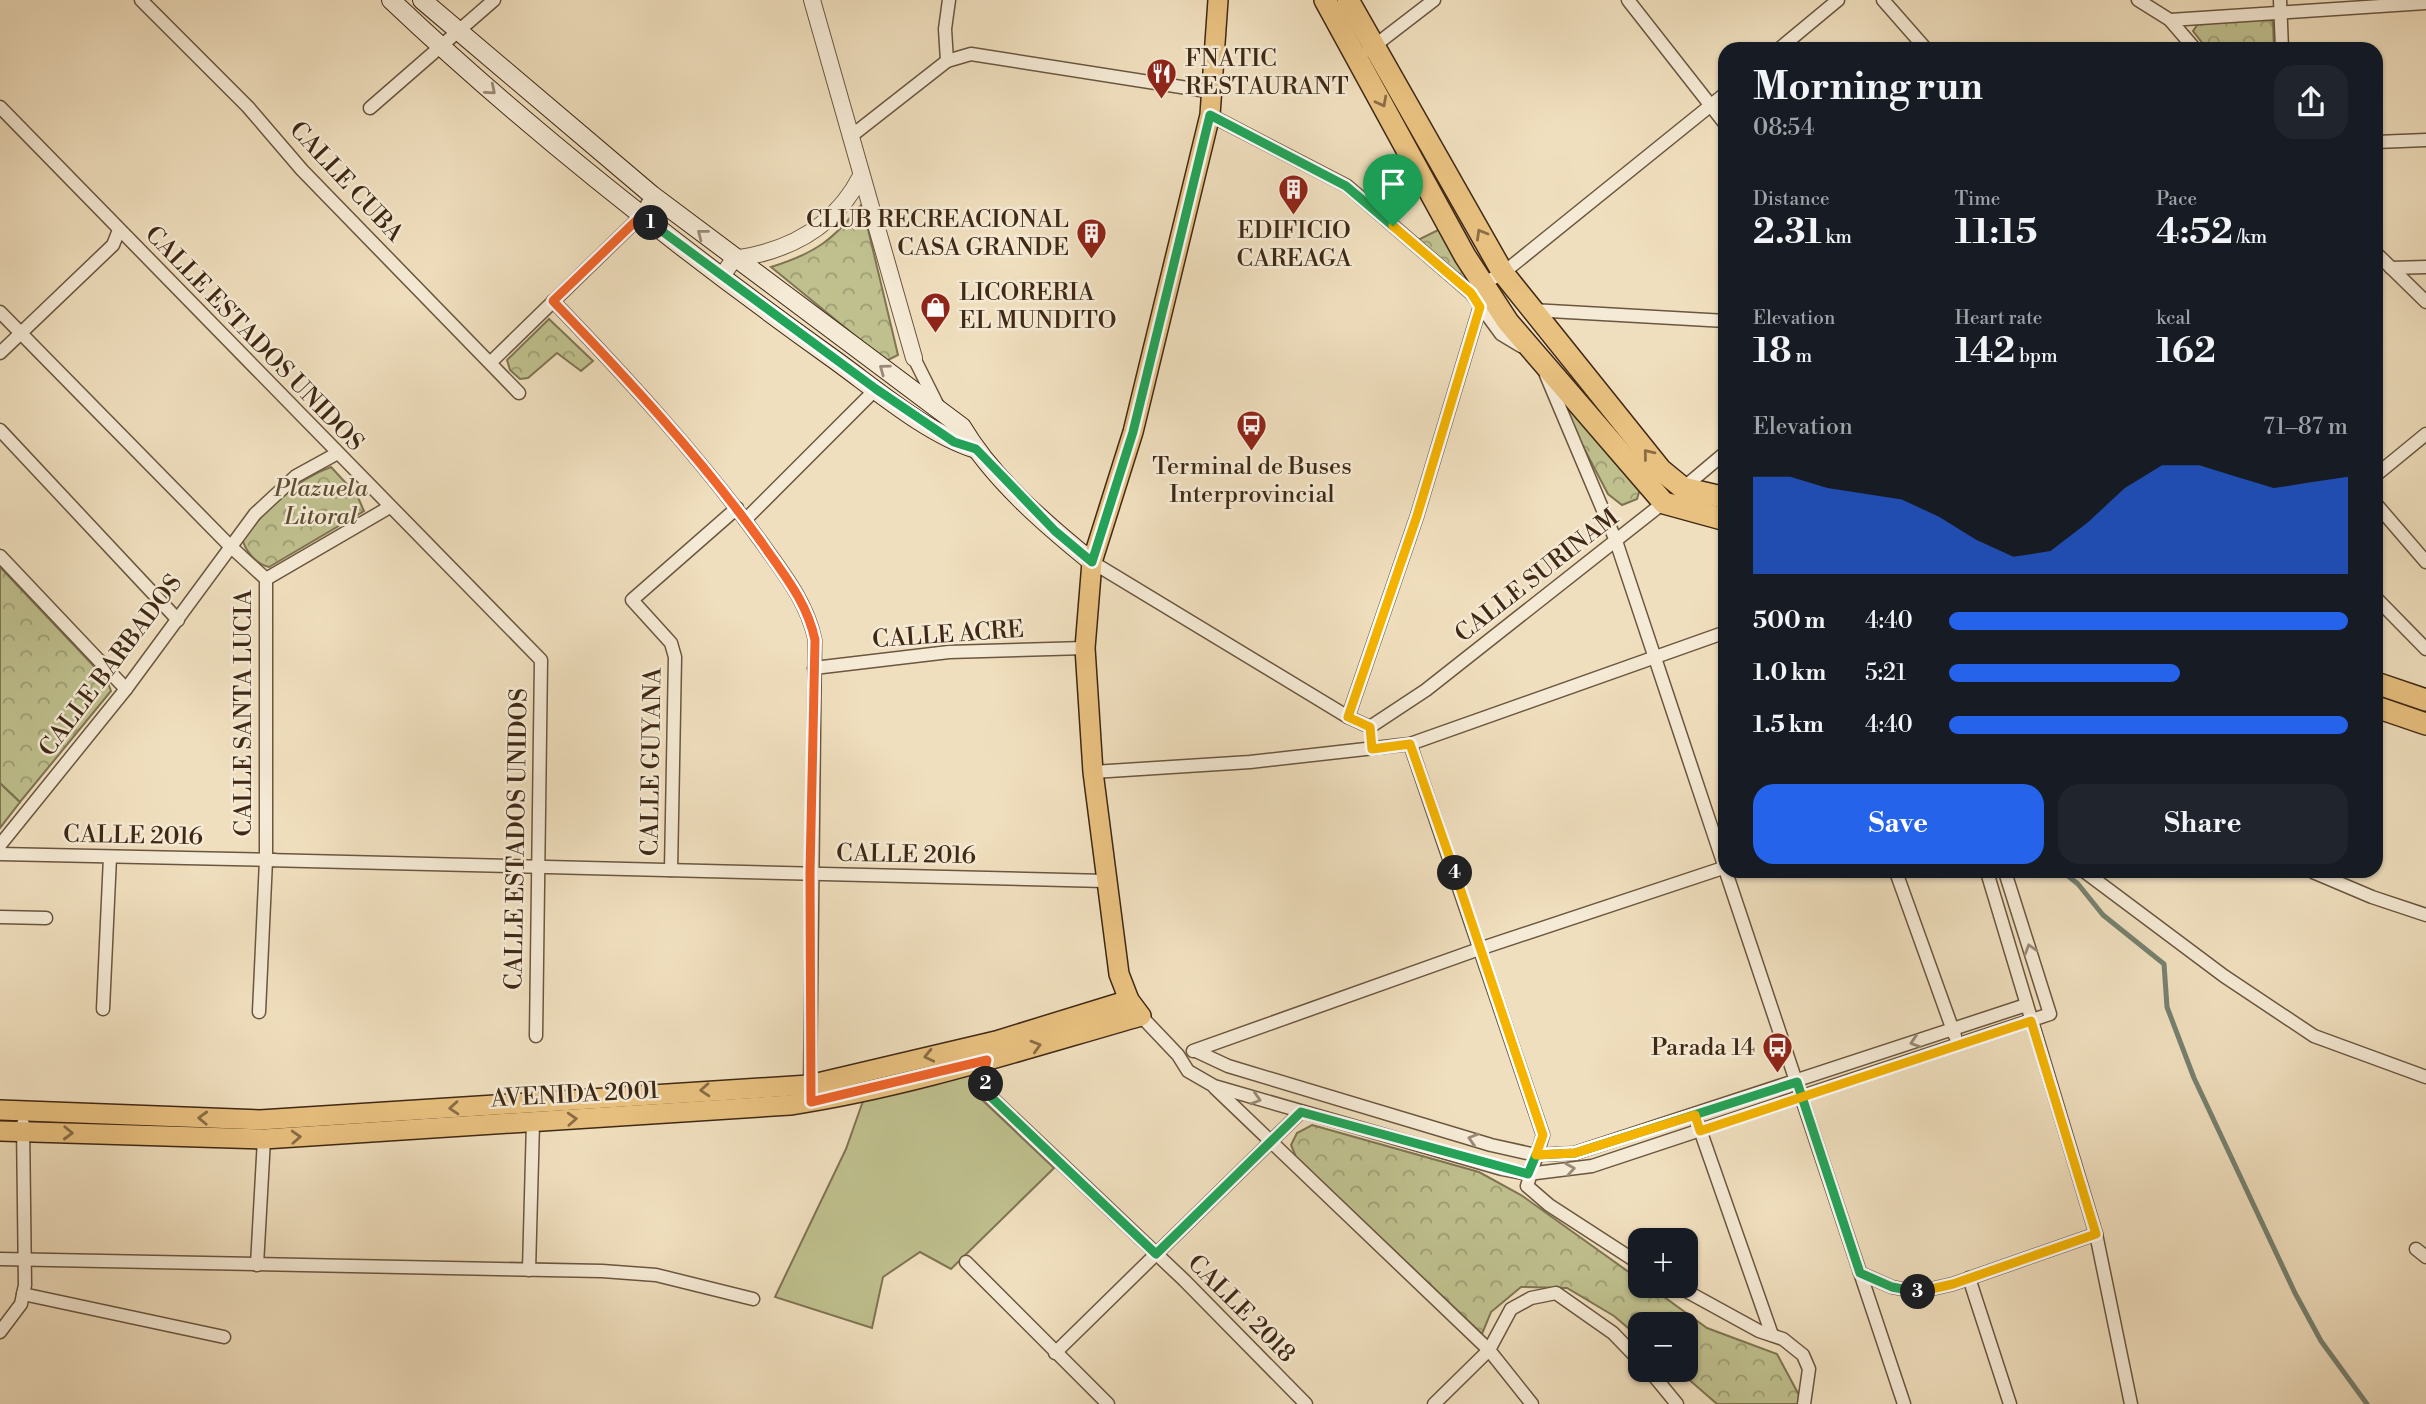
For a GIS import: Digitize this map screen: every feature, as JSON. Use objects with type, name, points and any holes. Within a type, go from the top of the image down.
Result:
[{"type":"highway","points":[[1325,0],[1366,53],[1503,273],[1532,310],[1661,470],[1683,488],[1718,496]]},
{"type":"highway","points":[[1348,0],[1366,53],[1482,284],[1537,356],[1664,503],[1718,518]]},
{"type":"highway","points":[[2383,685],[2426,700]]},
{"type":"highway","points":[[2383,709],[2426,724]]},
{"type":"main road","points":[[391,0],[439,46],[641,216],[876,389],[954,442],[976,449]]},
{"type":"main road","points":[[422,0],[652,195],[734,259],[962,427],[976,449],[1055,531],[1092,562]]},
{"type":"main road","points":[[1141,1016],[1129,1000],[1119,974],[1093,772],[1085,648],[1092,562],[1133,432],[1210,115],[1218,0]]},
{"type":"main road","name":"AVENIDA 2001","points":[[0,1110],[260,1120],[810,1093],[996,1041],[1129,1000]]},
{"type":"main road","name":"AVENIDA 2001","points":[[0,1131],[264,1139],[710,1112],[987,1060],[1141,1016]]},
{"type":"street","name":"CALLE CUBA","points":[[141,0],[248,107],[302,170],[519,393]]},
{"type":"street","points":[[370,108],[494,0]]},
{"type":"street","points":[[812,0],[914,358],[939,410]]},
{"type":"street","points":[[947,61],[945,29],[949,0]]},
{"type":"street","points":[[1366,53],[1434,0]]},
{"type":"street","points":[[1628,0],[1718,116]]},
{"type":"street","points":[[1787,42],[1838,0]]},
{"type":"street","points":[[1883,0],[1920,42]]},
{"type":"street","points":[[2137,0],[2170,20],[2189,42]]},
{"type":"street","points":[[2170,20],[2281,6],[2426,3]]},
{"type":"street","points":[[2281,6],[2282,42]]},
{"type":"street","points":[[850,137],[947,61],[971,54],[1213,92]]},
{"type":"street","points":[[1482,284],[1503,273],[1718,100]]},
{"type":"street","name":"CALLE ESTADOS UNIDOS","points":[[0,107],[388,508],[541,660],[536,1036]]},
{"type":"street","points":[[1210,115],[1346,186],[1471,293],[1501,334],[1537,356],[1616,541],[1718,848]]},
{"type":"street","points":[[2383,142],[2426,140]]},
{"type":"street","points":[[722,276],[734,259],[787,247],[829,222],[843,206],[861,176]]},
{"type":"street","points":[[491,362],[641,216],[652,195]]},
{"type":"street","points":[[0,353],[113,245],[119,230]]},
{"type":"street","points":[[2383,260],[2426,302]]},
{"type":"street","points":[[2391,268],[2426,267]]},
{"type":"street","points":[[553,301],[654,409],[737,508],[802,600],[815,640],[810,873],[810,1093]]},
{"type":"street","points":[[1348,717],[1417,516],[1480,307]]},
{"type":"street","points":[[1532,310],[1718,321]]},
{"type":"street","name":"CALLE SANTA LUCIA","points":[[0,312],[229,545],[267,579],[266,860],[259,1012]]},
{"type":"street","points":[[745,520],[876,389]]},
{"type":"street","points":[[0,430],[178,620]]},
{"type":"street","points":[[2383,469],[2426,434]]},
{"type":"street","name":"CALLE BARBADOS","points":[[0,845],[126,689],[255,513],[296,476],[336,454]]},
{"type":"street","name":"CALLE SURINAM","points":[[1370,727],[1426,690],[1718,459]]},
{"type":"street","points":[[267,579],[388,508]]},
{"type":"street","name":"CALLE GUYANA","points":[[671,870],[675,657],[671,643],[632,600],[737,508]]},
{"type":"street","points":[[2383,511],[2426,562]]},
{"type":"street","points":[[0,556],[126,689]]},
{"type":"street","points":[[1092,562],[1348,717],[1370,727],[1372,749]]},
{"type":"street","points":[[2383,605],[2426,649]]},
{"type":"street","points":[[1093,772],[1410,744],[1655,654],[1718,634]]},
{"type":"street","name":"CALLE ACRE","points":[[814,668],[950,652],[1085,648]]},
{"type":"street","points":[[1410,744],[1482,948],[1543,1135],[1528,1174],[1527,1186],[1535,1195],[1628,1256]]},
{"type":"street","name":"CALLE 2016","points":[[0,854],[1105,881]]},
{"type":"street","points":[[103,1009],[110,856]]},
{"type":"street","points":[[1178,1055],[1196,1051],[1482,948],[1718,871]]},
{"type":"street","points":[[1728,878],[1904,1404]]},
{"type":"street","points":[[1898,878],[1958,1045]]},
{"type":"street","points":[[1989,878],[2096,1234],[2131,1404]]},
{"type":"street","points":[[1141,1016],[1178,1055],[1188,1071],[1214,1086],[1528,1174],[1592,1166],[2050,1014],[2007,878]]},
{"type":"street","points":[[2093,878],[2224,976],[2314,1036],[2426,1077]]},
{"type":"street","points":[[2330,878],[2426,915]]},
{"type":"street","points":[[0,917],[46,918]]},
{"type":"street","points":[[1196,1051],[1228,1066],[1491,1144],[1536,1155],[1575,1153],[2026,1005]]},
{"type":"street","points":[[987,1060],[996,1041]]},
{"type":"street","name":"CALLE 2018","points":[[987,1060],[983,1077],[991,1097],[1156,1254],[1306,1404]]},
{"type":"street","points":[[1214,1086],[1270,1143],[1489,1350],[1532,1404]]},
{"type":"street","points":[[0,1332],[21,1304],[23,1294],[22,1110]]},
{"type":"street","points":[[1055,1353],[1301,1112]]},
{"type":"street","points":[[1695,1115],[1772,1335]]},
{"type":"street","points":[[529,1270],[533,1122]]},
{"type":"street","points":[[257,1265],[264,1139]]},
{"type":"street","points":[[1860,1273],[1892,1287],[1917,1292],[1969,1278],[2096,1234]]},
{"type":"street","points":[[0,1259],[656,1275],[753,1299]]},
{"type":"street","points":[[966,1262],[1108,1404]]},
{"type":"street","points":[[1969,1278],[2010,1404]]},
{"type":"street","points":[[1434,1404],[1489,1350],[1511,1309],[1531,1298],[1556,1293],[1613,1334],[1628,1349]]},
{"type":"street","points":[[23,1294],[224,1337]]},
{"type":"street","points":[[1698,1297],[1796,1348],[1809,1369],[1804,1404]]},
{"type":"street","points":[[1658,1382],[1677,1404]]},
{"type":"green space","points":[[2268,18],[2273,22],[2274,42],[2202,42],[2193,31],[2198,24]]},
{"type":"green space","points":[[862,204],[898,355],[886,361],[771,267],[822,244],[842,227]]},
{"type":"green space","points":[[1444,227],[1483,295],[1416,241]]},
{"type":"green space","points":[[549,319],[593,361],[581,371],[557,353],[528,378],[520,379],[510,370],[507,360]]},
{"type":"green space","points":[[1563,393],[1640,489],[1637,499],[1622,505],[1608,494],[1556,395]]},
{"type":"green space","name":"Plazuela Litoral","points":[[331,467],[357,495],[364,511],[269,567],[256,560],[248,552],[242,538],[293,488]]},
{"type":"green space","points":[[0,567],[107,680],[111,691],[20,802],[0,783]]},
{"type":"green space","points":[[0,783],[20,802],[0,828]]},
{"type":"green space","points":[[969,1074],[981,1099],[1054,1168],[951,1269],[920,1252],[883,1277],[872,1328],[775,1297],[846,1149],[863,1101]]},
{"type":"green space","points":[[1312,1125],[1479,1172],[1521,1195],[1628,1271],[1628,1298],[1666,1298],[1685,1312],[1628,1312],[1628,1328],[1614,1316],[1567,1288],[1521,1287],[1491,1312],[1482,1334],[1296,1157],[1291,1145],[1297,1133]]},
{"type":"green space","points":[[1698,1321],[1707,1328],[1777,1354],[1799,1395],[1798,1404],[1717,1404],[1692,1382],[1698,1382]]},
{"type":"waterway","points":[[2070,878],[2103,915],[2164,964],[2167,1007],[2194,1078],[2295,1293],[2321,1341],[2367,1404]]},
{"type":"place","name":"FNATIC RESTAURANT","points":[[1162,100]]},
{"type":"place","name":"EDIFICIO CAREAGA","points":[[1294,216]]},
{"type":"place","name":"CLUB RECREACIONAL CASA GRANDE","points":[[1092,261]]},
{"type":"place","name":"LICORERIA EL MUNDITO","points":[[936,334]]},
{"type":"place","name":"Terminal de Buses Interprovincial","points":[[1252,452]]},
{"type":"place","name":"Parada 14","points":[[1778,1075]]},
{"type":"route","points":[[1393,226],[1346,186],[1210,115],[1133,432],[1092,562],[1055,531],[976,449],[954,442],[876,389],[750,299],[641,216],[553,301],[654,409],[737,508],[802,600],[811,622],[815,640],[810,873],[811,1102],[987,1060],[983,1077],[991,1097],[1156,1254],[1301,1112],[1528,1174],[1536,1155],[1575,1153],[1797,1082],[1802,1097],[1833,1192],[1860,1273],[1892,1287],[1917,1292],[1953,1284],[2096,1234],[2031,1021],[1958,1045],[1802,1097],[1700,1131],[1695,1115],[1575,1153],[1536,1155],[1543,1135],[1482,948],[1410,744],[1372,749],[1370,727],[1348,717],[1417,516],[1480,307],[1471,293],[1393,226]]}]
